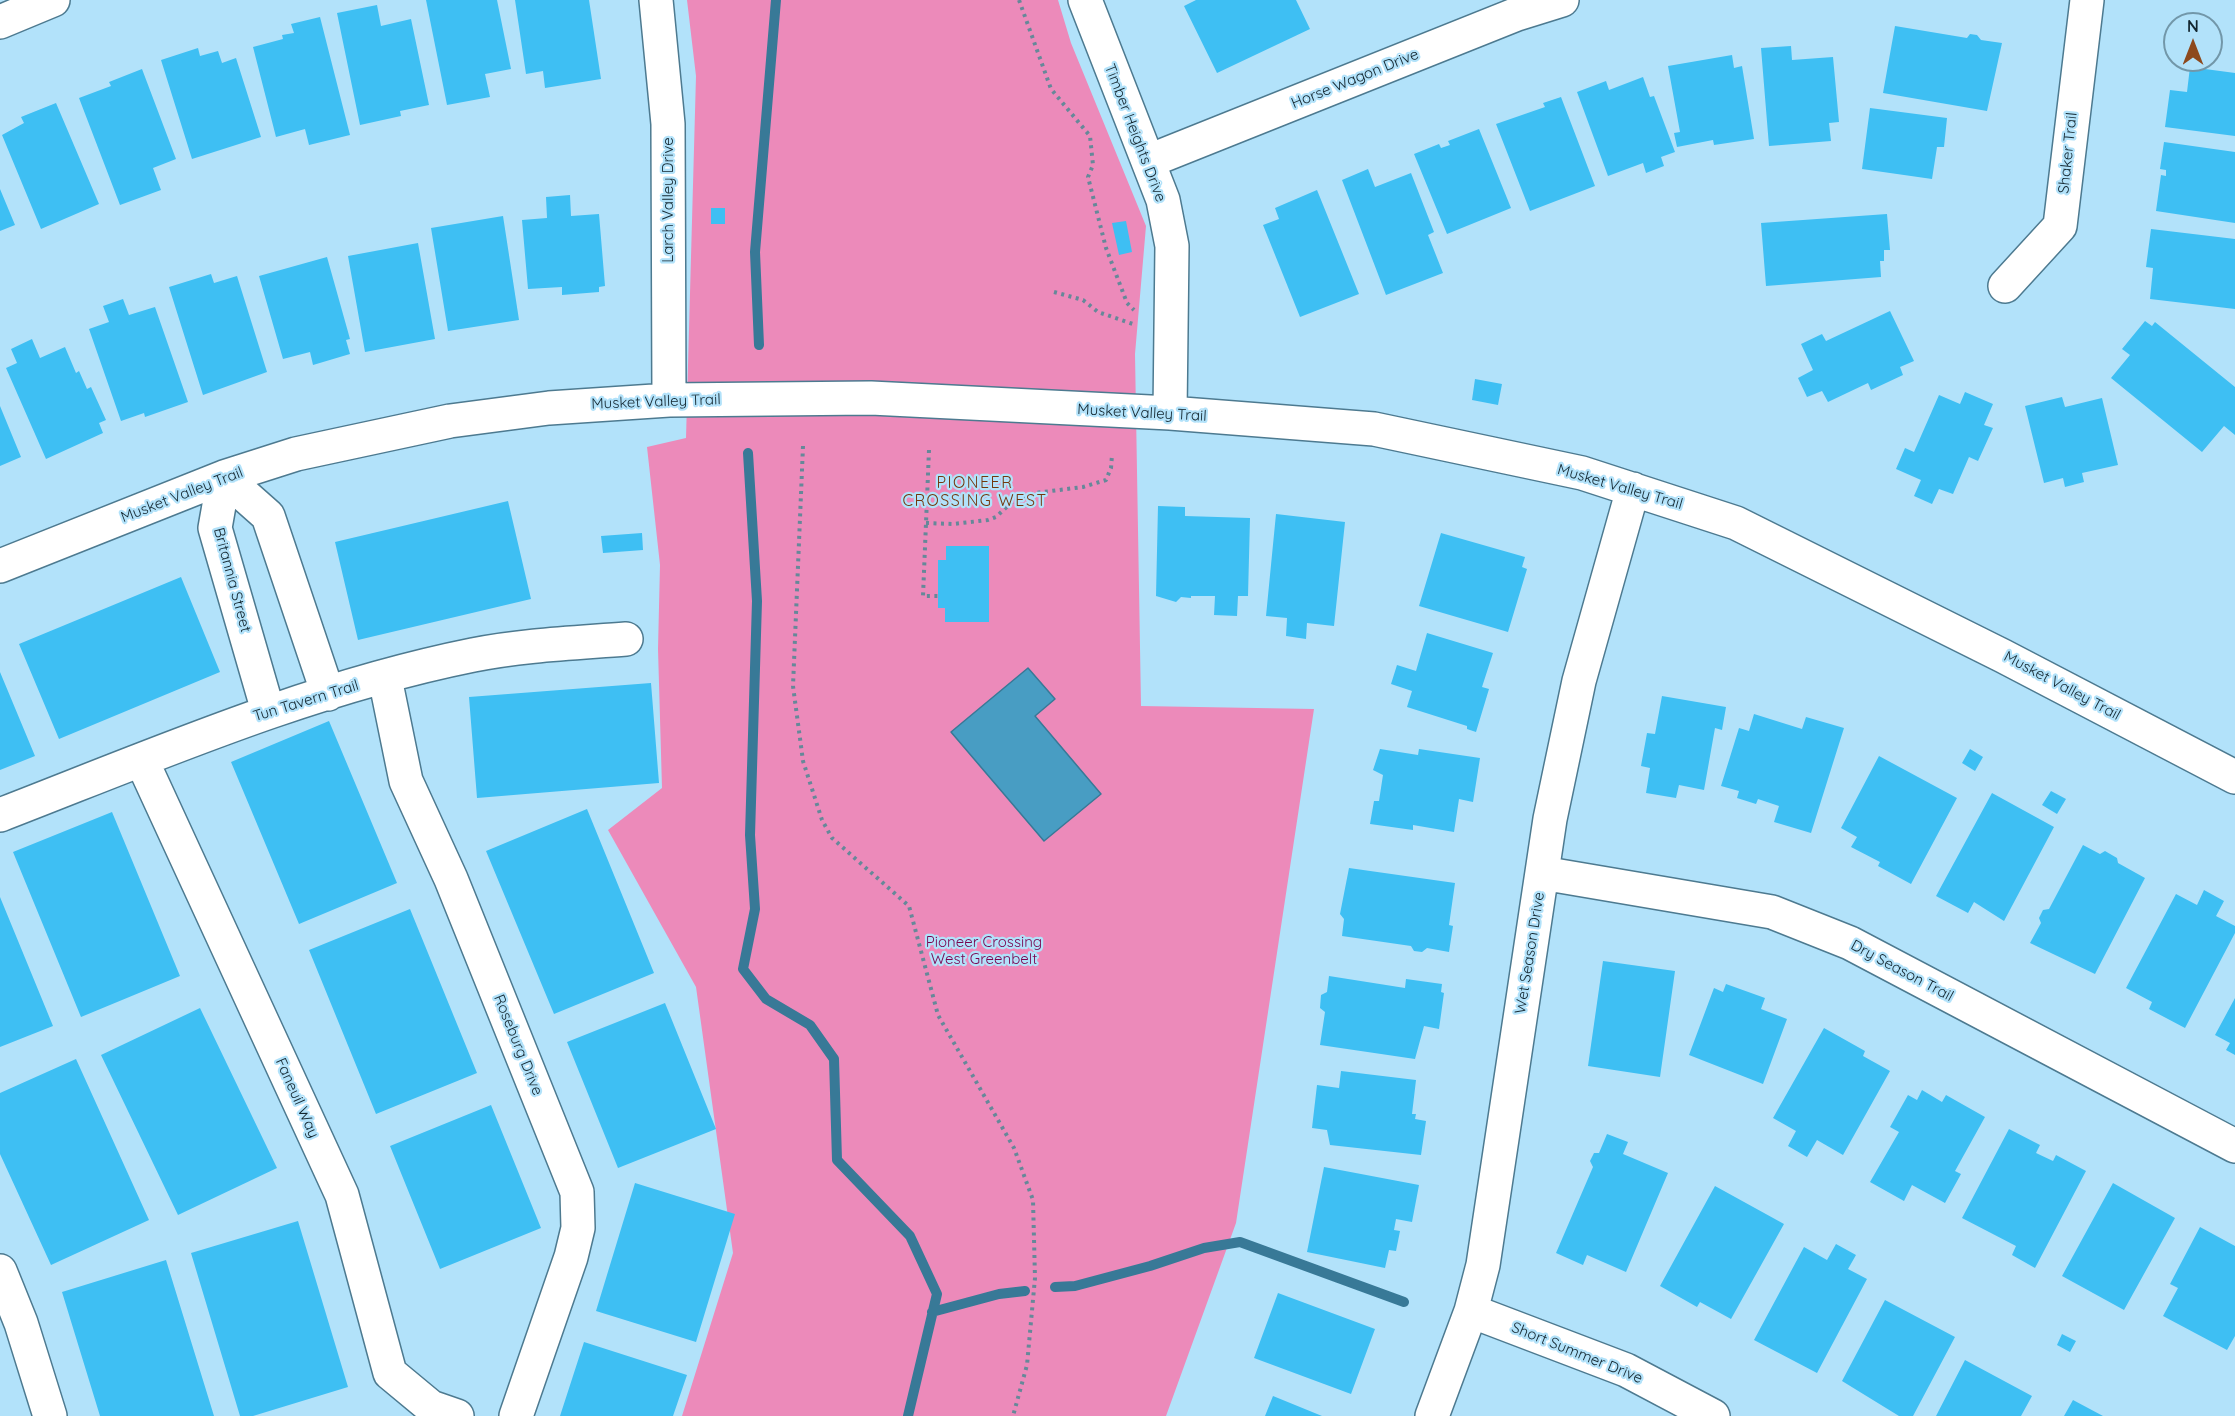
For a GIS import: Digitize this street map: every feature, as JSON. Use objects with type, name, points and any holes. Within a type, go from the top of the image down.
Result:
[{"type":"street","points":[[0,22],[53,0]]},
{"type":"street","name":"Larch Valley Drive","points":[[656,0],[668,124],[669,400]]},
{"type":"street","name":"Timber Heights Drive","points":[[1085,0],[1163,200],[1172,246],[1170,413]]},
{"type":"street","name":"Horse Wagon Drive","points":[[1149,161],[1517,14],[1562,0]]},
{"type":"street","name":"Shaker Trail","points":[[2005,286],[2060,226],[2087,0]]},
{"type":"street","name":"Musket Valley Trail","points":[[0,567],[224,477],[296,454],[450,421],[549,408],[669,400],[871,398],[1170,413],[1374,429],[1582,473],[1736,523],[2003,656],[2235,777]]},
{"type":"street","points":[[224,477],[268,516],[328,694]]},
{"type":"street","name":"Britannia Street","points":[[224,477],[215,528],[268,711]]},
{"type":"street","name":"Wet Season Drive","points":[[1432,1416],[1471,1311],[1483,1264],[1550,819],[1579,681],[1633,489]]},
{"type":"street","name":"Tun Tavern Trail","points":[[0,815],[268,711],[328,694],[472,655],[537,645],[626,639]]},
{"type":"street","name":"Roseburg Drive","points":[[385,678],[406,781],[451,879],[577,1192],[578,1228],[572,1257],[516,1416]]},
{"type":"street","name":"Faneuil Way","points":[[142,760],[342,1195],[390,1373],[431,1407],[457,1416]]},
{"type":"street","name":"Dry Season Trail","points":[[1542,873],[1772,912],[1850,943],[2235,1146]]},
{"type":"street","points":[[0,1271],[21,1323],[50,1416]]},
{"type":"street","name":"Short Summer Drive","points":[[1471,1311],[1626,1370],[1713,1416]]},
{"type":"path","points":[[1019,0],[1051,88],[1090,136],[1093,165],[1088,177],[1106,248],[1127,303],[1134,310]]},
{"type":"path","points":[[1054,292],[1083,300],[1098,312],[1133,324]]},
{"type":"path","points":[[803,446],[793,686],[803,760],[822,820],[832,838],[909,906],[938,1015],[1014,1148],[1033,1200],[1035,1278],[1027,1365],[1013,1416]]},
{"type":"path","points":[[929,450],[923,596],[938,596]]},
{"type":"path","points":[[926,523],[953,524],[988,520],[996,517],[1013,501],[1035,493],[1083,487],[1106,480],[1111,468],[1112,455]]},
{"type":"green space","name":"Pioneer Crossing West Greenbelt","points":[[687,0],[1058,0],[1071,43],[1146,226],[1135,354],[1141,706],[1314,709],[1236,1223],[1166,1416],[682,1416],[733,1253],[696,987],[608,830],[662,788],[658,649],[660,565],[647,447],[686,438],[696,76]]},
{"type":"water","points":[[1028,668],[1055,699],[1035,716],[1101,794],[1044,841],[951,732]]},
{"type":"building","points":[[426,0],[497,0],[511,69],[485,74],[490,97],[447,105]]},
{"type":"building","points":[[515,0],[589,0],[601,79],[545,88],[543,71],[526,74]]},
{"type":"building","points":[[1196,0],[1296,0],[1310,29],[1217,73],[1184,6]]},
{"type":"building","points":[[377,5],[381,26],[411,19],[429,105],[400,111],[401,116],[360,125],[337,13]]},
{"type":"building","points":[[320,17],[350,135],[309,145],[305,129],[276,137],[253,47],[283,39],[282,35],[294,33],[291,24]]},
{"type":"building","points":[[1895,26],[1967,38],[1970,34],[1977,35],[1981,40],[2002,43],[1987,111],[1883,93]]},
{"type":"building","points":[[1791,46],[1792,60],[1833,57],[1839,122],[1829,123],[1831,141],[1769,146],[1761,48]]},
{"type":"building","points":[[198,48],[200,56],[218,51],[222,63],[236,58],[261,137],[192,159],[161,60]]},
{"type":"building","points":[[1732,55],[1734,68],[1742,66],[1754,139],[1714,145],[1713,140],[1677,147],[1674,133],[1680,132],[1668,66]]},
{"type":"building","points":[[142,69],[176,159],[153,168],[161,190],[120,205],[79,98],[111,86],[109,82]]},
{"type":"building","points":[[2189,72],[2235,73],[2235,136],[2165,127],[2170,90],[2187,92]]},
{"type":"building","points":[[1643,77],[1650,97],[1654,96],[1675,152],[1661,157],[1664,166],[1646,173],[1643,163],[1608,176],[1577,92],[1606,81],[1609,90]]},
{"type":"building","points":[[1561,97],[1595,186],[1530,211],[1496,124],[1545,107],[1543,103]]},
{"type":"building","points":[[56,103],[99,204],[41,229],[2,135],[24,123],[21,117]]},
{"type":"building","points":[[1870,108],[1947,118],[1944,147],[1937,147],[1932,179],[1862,169]]},
{"type":"building","points":[[1479,129],[1511,208],[1447,234],[1414,154],[1439,144],[1441,148],[1450,145],[1448,141]]},
{"type":"building","points":[[2164,142],[2235,152],[2235,223],[2156,211],[2161,175],[2166,176],[2166,170],[2160,169]]},
{"type":"building","points":[[1368,169],[1375,187],[1411,173],[1434,232],[1428,235],[1443,273],[1386,295],[1342,180]]},
{"type":"building","points":[[0,189],[15,225],[0,231]]},
{"type":"building","points":[[1317,190],[1359,294],[1300,317],[1263,225],[1279,219],[1275,208]]},
{"type":"building","points":[[570,195],[571,216],[599,214],[605,286],[599,287],[599,292],[562,295],[562,287],[528,289],[522,220],[547,218],[546,197]]},
{"type":"building","points":[[711,208],[725,208],[725,224],[711,224]]},
{"type":"building","points":[[1887,214],[1890,250],[1884,250],[1884,261],[1880,261],[1881,277],[1766,286],[1761,223]]},
{"type":"building","points":[[503,216],[519,320],[448,331],[431,228]]},
{"type":"building","points":[[1126,221],[1132,252],[1119,255],[1112,223]]},
{"type":"building","points":[[2151,229],[2235,239],[2235,309],[2150,299],[2153,268],[2146,267]]},
{"type":"building","points":[[418,243],[435,339],[365,352],[348,256]]},
{"type":"building","points":[[327,257],[350,339],[346,340],[350,354],[313,365],[310,352],[283,359],[259,276]]},
{"type":"building","points":[[211,274],[214,283],[237,276],[267,372],[203,395],[169,287]]},
{"type":"building","points":[[123,299],[129,315],[155,307],[188,402],[145,417],[144,413],[121,421],[89,329],[109,322],[103,306]]},
{"type":"building","points":[[1890,311],[1914,361],[1900,367],[1903,375],[1871,390],[1868,383],[1828,402],[1822,391],[1807,397],[1798,378],[1813,370],[1801,344],[1822,334],[1826,341]]},
{"type":"building","points":[[2145,321],[2152,326],[2155,322],[2235,387],[2235,435],[2224,426],[2202,452],[2111,378],[2130,355],[2122,349]]},
{"type":"building","points":[[32,339],[40,358],[65,347],[76,373],[79,371],[87,389],[91,387],[106,420],[99,423],[103,433],[46,459],[6,368],[17,363],[11,349]]},
{"type":"building","points":[[1475,379],[1502,384],[1498,405],[1472,400]]},
{"type":"building","points":[[1965,392],[1993,404],[1984,425],[1993,428],[1978,461],[1969,457],[1953,494],[1939,489],[1932,504],[1914,496],[1921,480],[1896,469],[1905,448],[1914,452],[1939,395],[1960,404]]},
{"type":"building","points":[[2062,397],[2065,407],[2102,398],[2118,465],[2082,473],[2084,482],[2065,487],[2063,478],[2044,483],[2025,406]]},
{"type":"building","points":[[0,406],[21,457],[0,466]]},
{"type":"building","points":[[508,501],[531,599],[358,640],[335,542]]},
{"type":"building","points":[[1158,506],[1185,507],[1185,516],[1250,518],[1248,596],[1238,596],[1237,616],[1214,615],[1215,596],[1181,597],[1176,602],[1156,596]]},
{"type":"building","points":[[1276,514],[1345,522],[1334,626],[1307,623],[1306,639],[1286,636],[1287,618],[1266,616]]},
{"type":"building","points":[[642,533],[643,550],[603,553],[601,536]]},
{"type":"building","points":[[1441,533],[1525,557],[1522,567],[1527,569],[1508,632],[1419,606]]},
{"type":"building","points":[[946,546],[989,546],[989,622],[945,622],[945,608],[938,608],[938,560],[946,560]]},
{"type":"building","points":[[181,577],[220,672],[59,739],[19,644]]},
{"type":"building","points":[[1427,633],[1493,653],[1482,687],[1489,689],[1476,732],[1467,729],[1467,726],[1407,707],[1412,691],[1391,684],[1397,665],[1416,671]]},
{"type":"building","points":[[0,672],[35,756],[0,770]]},
{"type":"building","points":[[651,683],[659,783],[477,798],[469,697]]},
{"type":"building","points":[[1662,696],[1726,707],[1722,730],[1715,728],[1704,790],[1679,785],[1676,798],[1646,793],[1650,768],[1641,766],[1647,733],[1655,734]]},
{"type":"building","points":[[1754,714],[1802,729],[1806,717],[1844,728],[1811,833],[1774,822],[1779,806],[1758,799],[1756,804],[1737,798],[1739,791],[1721,786],[1739,728],[1749,731]]},
{"type":"building","points":[[329,721],[397,883],[299,924],[231,762]]},
{"type":"building","points":[[1380,749],[1418,755],[1419,749],[1480,758],[1473,802],[1459,799],[1454,832],[1413,825],[1413,830],[1370,824],[1374,801],[1379,801],[1383,775],[1373,770]]},
{"type":"building","points":[[1970,749],[1983,757],[1975,771],[1962,763]]},
{"type":"building","points":[[1879,756],[1957,798],[1911,884],[1878,866],[1880,862],[1851,847],[1857,837],[1841,828]]},
{"type":"building","points":[[2051,791],[2066,799],[2057,814],[2042,805]]},
{"type":"building","points":[[1992,793],[2054,827],[2004,921],[1974,902],[1968,913],[1936,896]]},
{"type":"building","points":[[587,809],[654,973],[554,1014],[486,851]]},
{"type":"building","points":[[112,812],[180,976],[81,1017],[13,852]]},
{"type":"building","points":[[2083,845],[2100,854],[2105,851],[2117,858],[2118,863],[2145,878],[2095,974],[2030,943],[2041,923],[2039,918],[2043,910],[2049,909]]},
{"type":"building","points":[[1349,868],[1455,883],[1449,925],[1453,926],[1449,952],[1427,948],[1422,952],[1414,951],[1411,946],[1342,936],[1344,919],[1340,914]]},
{"type":"building","points":[[2204,890],[2224,901],[2216,916],[2235,926],[2235,933],[2185,1028],[2149,1009],[2152,1002],[2126,988],[2176,894],[2197,905]]},
{"type":"building","points":[[0,897],[53,1026],[0,1047]]},
{"type":"building","points":[[410,909],[477,1073],[376,1114],[309,950]]},
{"type":"building","points":[[1603,961],[1675,971],[1660,1077],[1588,1066]]},
{"type":"building","points":[[1329,976],[1405,988],[1406,979],[1442,984],[1441,992],[1444,993],[1439,1029],[1424,1026],[1415,1059],[1320,1045],[1325,1012],[1320,1008],[1321,995],[1327,992]]},
{"type":"building","points":[[1726,984],[1765,998],[1761,1009],[1787,1019],[1763,1084],[1689,1055],[1714,988],[1723,992]]},
{"type":"building","points":[[2235,998],[2235,1055],[2226,1050],[2230,1043],[2215,1035]]},
{"type":"building","points":[[665,1003],[716,1129],[618,1168],[567,1042]]},
{"type":"building","points":[[200,1008],[277,1168],[178,1215],[101,1055]]},
{"type":"building","points":[[1824,1028],[1865,1051],[1863,1056],[1890,1071],[1843,1155],[1817,1140],[1807,1157],[1788,1146],[1796,1131],[1773,1118]]},
{"type":"building","points":[[76,1059],[149,1220],[51,1265],[0,1154],[0,1093]]},
{"type":"building","points":[[1341,1071],[1416,1080],[1412,1114],[1416,1114],[1415,1119],[1426,1121],[1421,1155],[1330,1145],[1327,1130],[1312,1128],[1317,1085],[1339,1088]]},
{"type":"building","points":[[1922,1090],[1942,1102],[1946,1095],[1985,1117],[1955,1171],[1961,1174],[1945,1203],[1912,1185],[1904,1201],[1870,1182],[1899,1132],[1890,1127],[1908,1095],[1917,1100]]},
{"type":"building","points":[[491,1105],[541,1228],[440,1269],[390,1146]]},
{"type":"building","points":[[2009,1129],[2040,1145],[2036,1153],[2053,1161],[2056,1155],[2086,1171],[2035,1268],[2012,1255],[2016,1246],[1962,1218]]},
{"type":"building","points":[[1607,1134],[1628,1142],[1623,1154],[1668,1173],[1626,1272],[1587,1255],[1583,1265],[1556,1253],[1593,1167],[1590,1161],[1594,1153],[1599,1153]]},
{"type":"building","points":[[1324,1167],[1419,1185],[1412,1222],[1396,1219],[1394,1230],[1400,1231],[1396,1251],[1389,1250],[1385,1268],[1307,1252]]},
{"type":"building","points":[[635,1183],[735,1214],[696,1342],[596,1311]]},
{"type":"building","points":[[2113,1183],[2175,1218],[2124,1310],[2062,1276]]},
{"type":"building","points":[[1715,1186],[1784,1224],[1731,1319],[1700,1302],[1697,1307],[1660,1286]]},
{"type":"building","points":[[298,1221],[348,1387],[253,1416],[240,1416],[191,1253]]},
{"type":"building","points":[[2200,1227],[2235,1246],[2235,1336],[2227,1350],[2163,1316],[2178,1288],[2170,1284]]},
{"type":"building","points":[[1836,1244],[1856,1255],[1848,1269],[1867,1279],[1817,1373],[1754,1340],[1804,1247],[1827,1260]]},
{"type":"building","points":[[166,1260],[214,1416],[100,1416],[62,1292]]},
{"type":"building","points":[[1278,1293],[1375,1329],[1351,1394],[1254,1358]]},
{"type":"building","points":[[1885,1300],[1955,1337],[1913,1416],[1899,1416],[1842,1381]]},
{"type":"building","points":[[2062,1334],[2076,1341],[2070,1352],[2057,1345]]},
{"type":"building","points":[[584,1342],[687,1375],[673,1416],[560,1416]]},
{"type":"building","points":[[1965,1360],[2032,1396],[2021,1416],[1936,1416]]},
{"type":"building","points":[[1273,1396],[1322,1416],[1265,1416]]},
{"type":"building","points":[[2073,1400],[2103,1416],[2064,1416]]},
{"type":"waterway","points":[[759,345],[755,252],[776,0]]},
{"type":"waterway","points":[[748,453],[757,601],[750,835],[755,909],[743,969],[766,999],[810,1025],[834,1059],[837,1160],[910,1236],[937,1294],[908,1416]]},
{"type":"waterway","points":[[1055,1287],[1075,1286],[1150,1266],[1204,1248],[1240,1242],[1404,1302]]},
{"type":"waterway","points":[[932,1312],[999,1294],[1025,1291]]},
{"type":"district","name":"PIONEER CROSSING WEST","points":[[975,492]]}]
